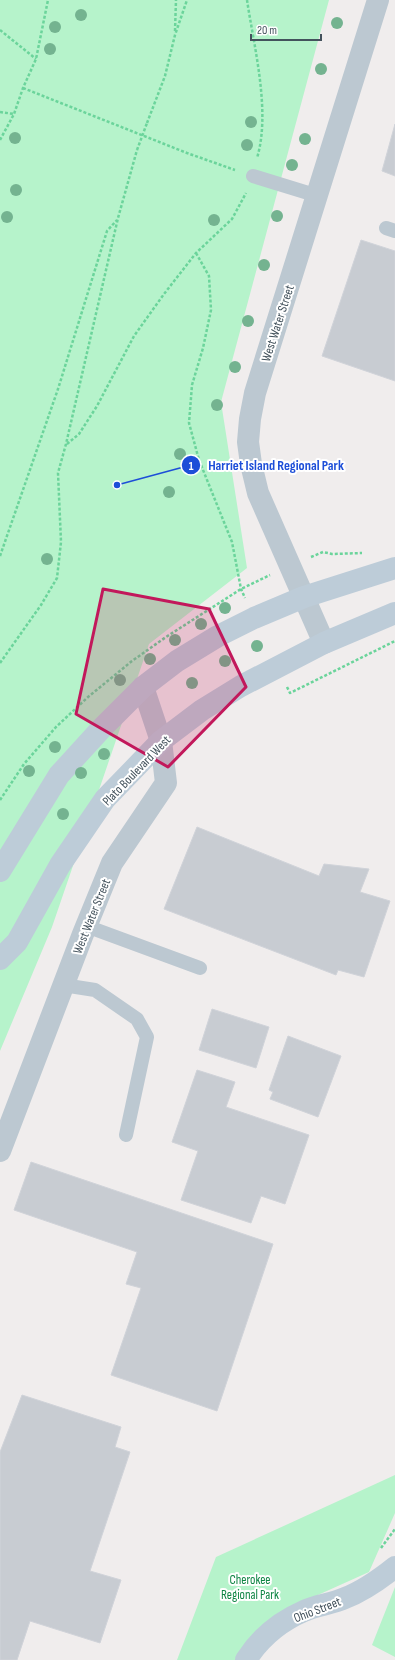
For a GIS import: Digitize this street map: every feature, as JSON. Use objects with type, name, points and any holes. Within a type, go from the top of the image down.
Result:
[{"type":"street","name":"West Water Street","points":[[324,643],[258,493],[251,464],[248,442],[250,419],[255,393],[318,196],[378,0]]},
{"type":"street","points":[[0,871],[59,775],[101,729],[143,687],[177,661],[218,636],[254,618],[304,596],[395,568]]},
{"type":"street","name":"Plato Boulevard West","points":[[0,960],[16,942],[60,865],[105,799],[161,741],[202,710],[241,686],[324,643],[395,613]]},
{"type":"street","name":"West Water Street","points":[[0,1151],[86,926],[112,863],[166,782],[161,741],[143,687]]},
{"type":"street","name":"Ohio Street","points":[[246,1660],[263,1639],[282,1623],[305,1611],[346,1598],[382,1578],[395,1567]]},
{"type":"lane","points":[[253,176],[318,196]]},
{"type":"lane","points":[[86,926],[200,968]]},
{"type":"lane","points":[[63,986],[95,990],[137,1019],[147,1037],[126,1135]]},
{"type":"path","points":[[0,140],[14,114],[22,88],[36,59],[48,0]]},
{"type":"path","points":[[175,35],[176,0]]},
{"type":"path","points":[[0,663],[42,605],[57,578],[61,542],[58,473],[118,218],[137,150],[165,76],[175,35],[187,0]]},
{"type":"path","points":[[66,444],[79,434],[97,406],[134,336],[164,294],[196,253],[232,219],[253,176],[260,148],[263,122],[260,84],[247,0]]},
{"type":"path","points":[[0,30],[36,59]]},
{"type":"path","points":[[22,88],[237,170]]},
{"type":"path","points":[[0,112],[14,114]]},
{"type":"path","points":[[0,556],[58,389],[107,231],[118,218]]},
{"type":"path","points":[[196,253],[209,276],[211,310],[203,348],[192,386],[189,423],[199,460],[232,542],[240,589],[254,618]]},
{"type":"path","points":[[332,554],[364,553]]},
{"type":"path","points":[[277,667],[290,693],[395,641]]},
{"type":"highlighted area","points":[[103,589],[209,609],[246,687],[168,767],[76,714]]},
{"type":"green space","points":[[0,0],[329,0],[221,402],[247,568],[149,644],[52,927],[0,1051]]},
{"type":"green space","name":"Cherokee Regional Park","points":[[395,1475],[395,1513],[369,1572],[289,1608],[237,1660],[177,1660],[216,1557]]},
{"type":"green space","points":[[395,1587],[395,1657],[372,1645]]},
{"type":"building","points":[[395,124],[395,176],[382,171]]},
{"type":"building","points":[[361,240],[395,251],[395,381],[322,356]]},
{"type":"building","points":[[197,827],[319,876],[324,864],[369,869],[360,892],[390,901],[364,977],[338,970],[336,975],[164,909]]},
{"type":"building","points":[[212,1009],[269,1027],[256,1068],[199,1050]]},
{"type":"building","points":[[288,1036],[341,1056],[318,1117],[270,1099],[273,1092],[269,1090]]},
{"type":"building","points":[[197,1070],[235,1082],[226,1107],[309,1135],[285,1204],[261,1196],[251,1223],[181,1200],[198,1151],[172,1142]]},
{"type":"building","points":[[31,1162],[273,1244],[217,1411],[111,1375],[141,1288],[126,1284],[137,1252],[14,1210]]},
{"type":"building","points":[[22,1395],[121,1427],[115,1447],[130,1452],[90,1571],[121,1580],[100,1643],[30,1621],[17,1660],[0,1660],[0,1452]]},
{"type":"place","name":"Harriet Island Regional Park","points":[[117,485]]}]
